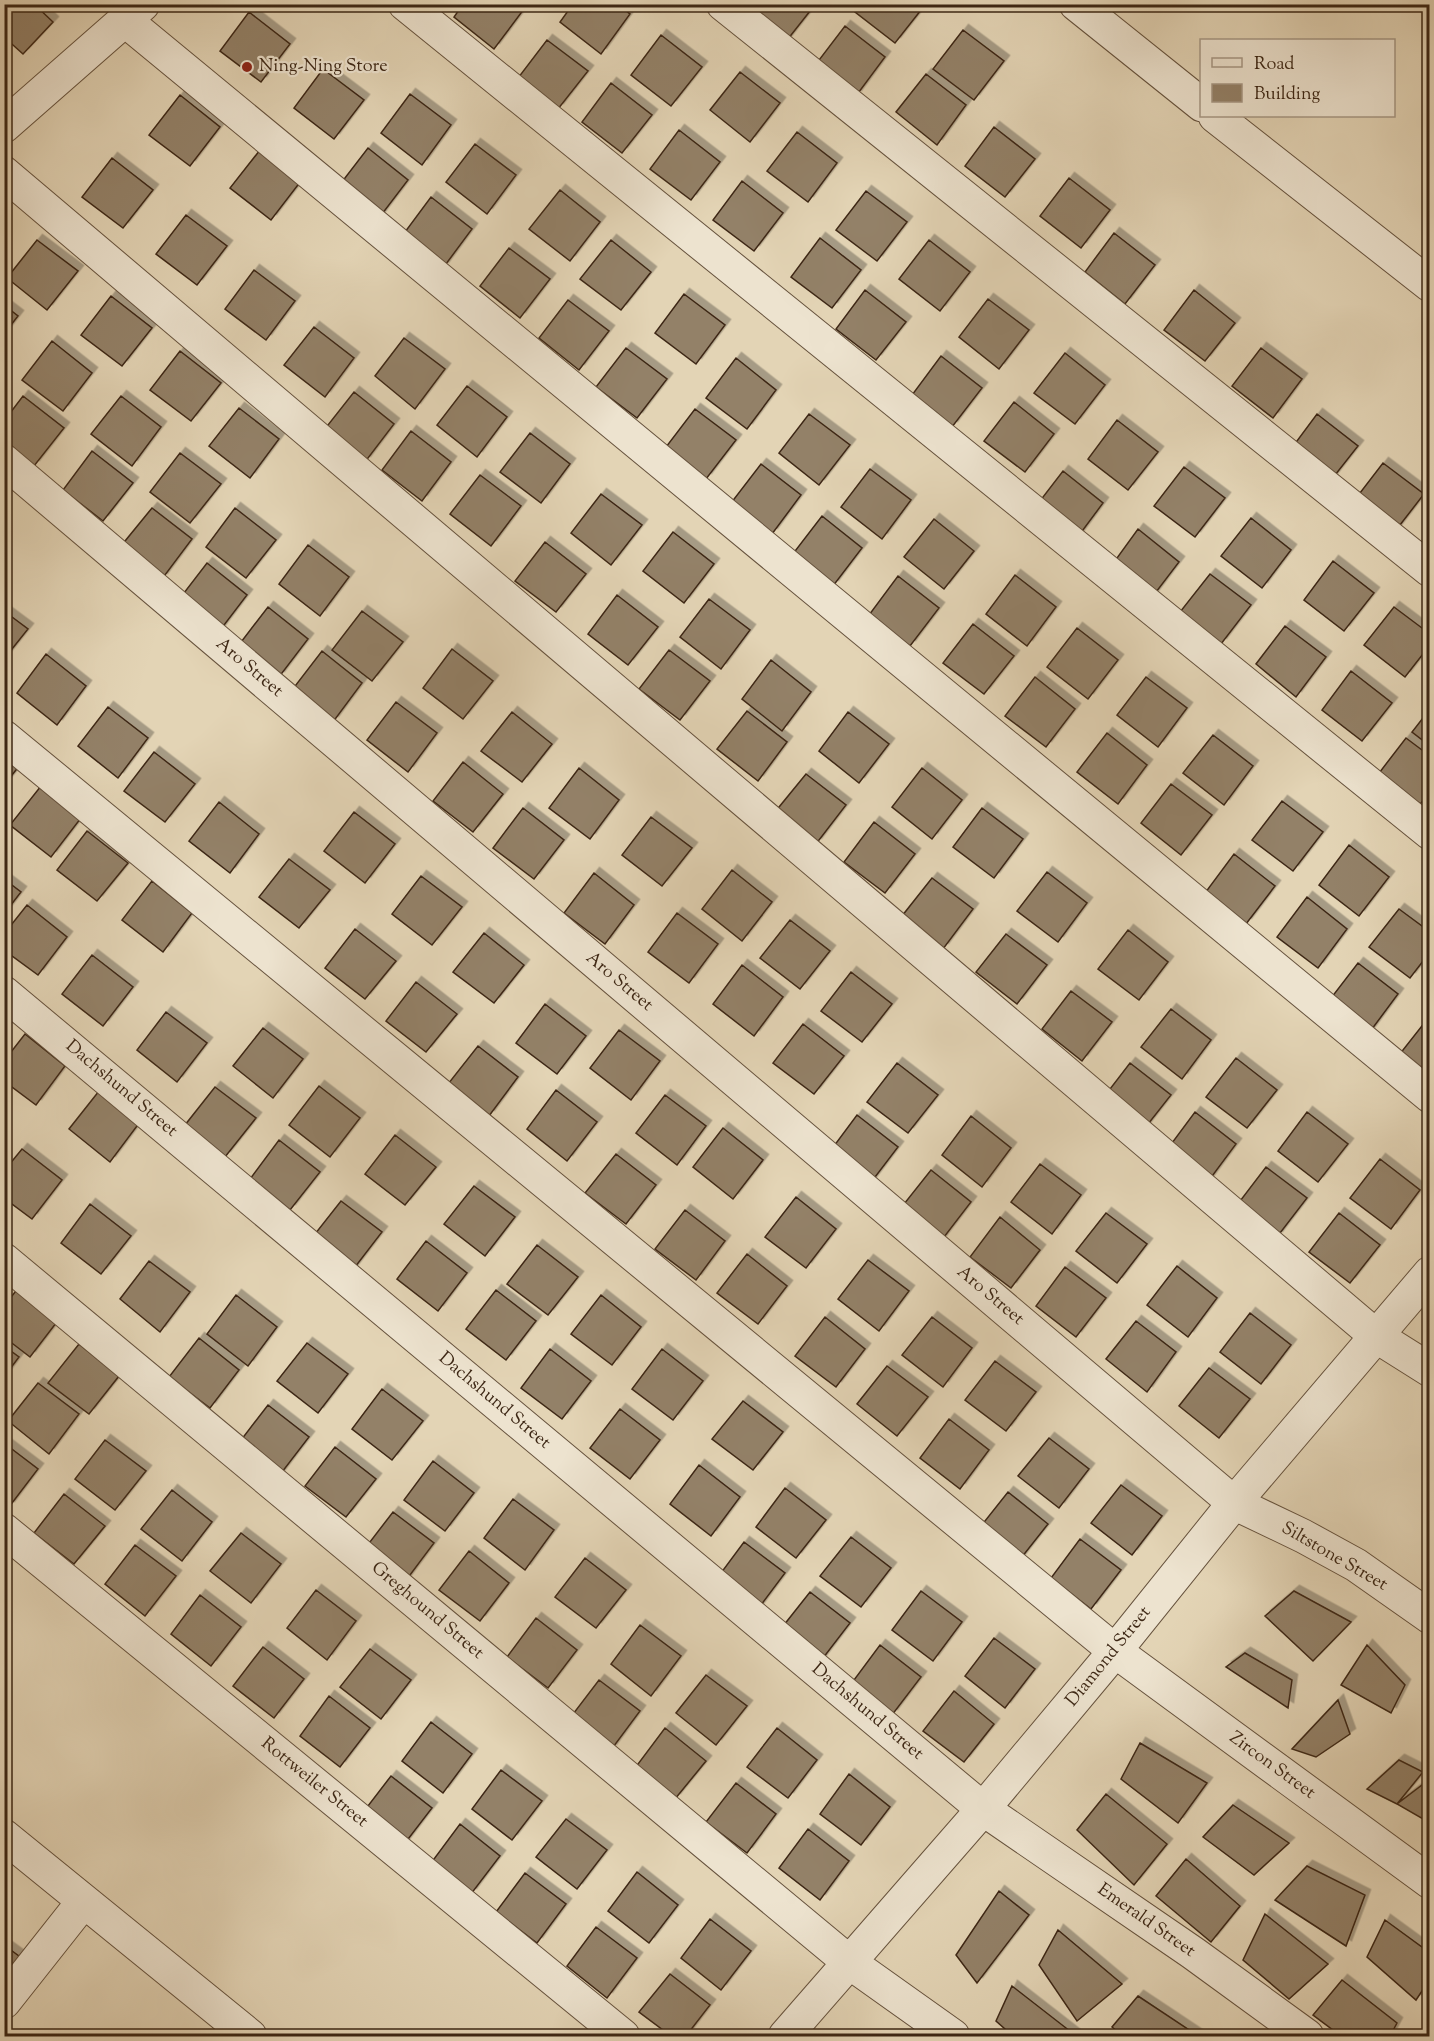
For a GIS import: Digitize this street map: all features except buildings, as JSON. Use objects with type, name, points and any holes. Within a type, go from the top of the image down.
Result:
[{"type":"street","points":[[405,4],[1430,833]]},
{"type":"street","points":[[723,4],[1430,570]]},
{"type":"street","points":[[1076,4],[1200,103]]},
{"type":"street","points":[[4,126],[134,13],[1430,1096]]},
{"type":"street","points":[[1216,117],[1430,285]]},
{"type":"street","points":[[4,173],[1376,1336],[1430,1370]]},
{"type":"street","name":"Aro Street","points":[[4,461],[1234,1503]]},
{"type":"street","name":"Zircon Street","points":[[4,737],[1115,1651],[1430,1882]]},
{"type":"street","name":"Dachshund Street","points":[[4,993],[983,1809]]},
{"type":"street","name":"Greghound Street","points":[[4,1260],[849,1962],[953,2037]]},
{"type":"street","name":"Diamond Street","points":[[785,2037],[983,1809],[1115,1651],[1234,1503],[1430,1273]]},
{"type":"street","name":"Siltstone Street","points":[[1234,1503],[1303,1536],[1356,1565],[1430,1617]]},
{"type":"street","name":"Rottweiler Street","points":[[4,1530],[623,2037]]},
{"type":"street","name":"Emerald Street","points":[[983,1809],[1193,1953],[1307,2037]]},
{"type":"street","points":[[4,1836],[250,2037]]},
{"type":"street","points":[[4,2002],[83,1902]]},
{"type":"place","name":"Ning-Ning Store","points":[[247,67]]}]
